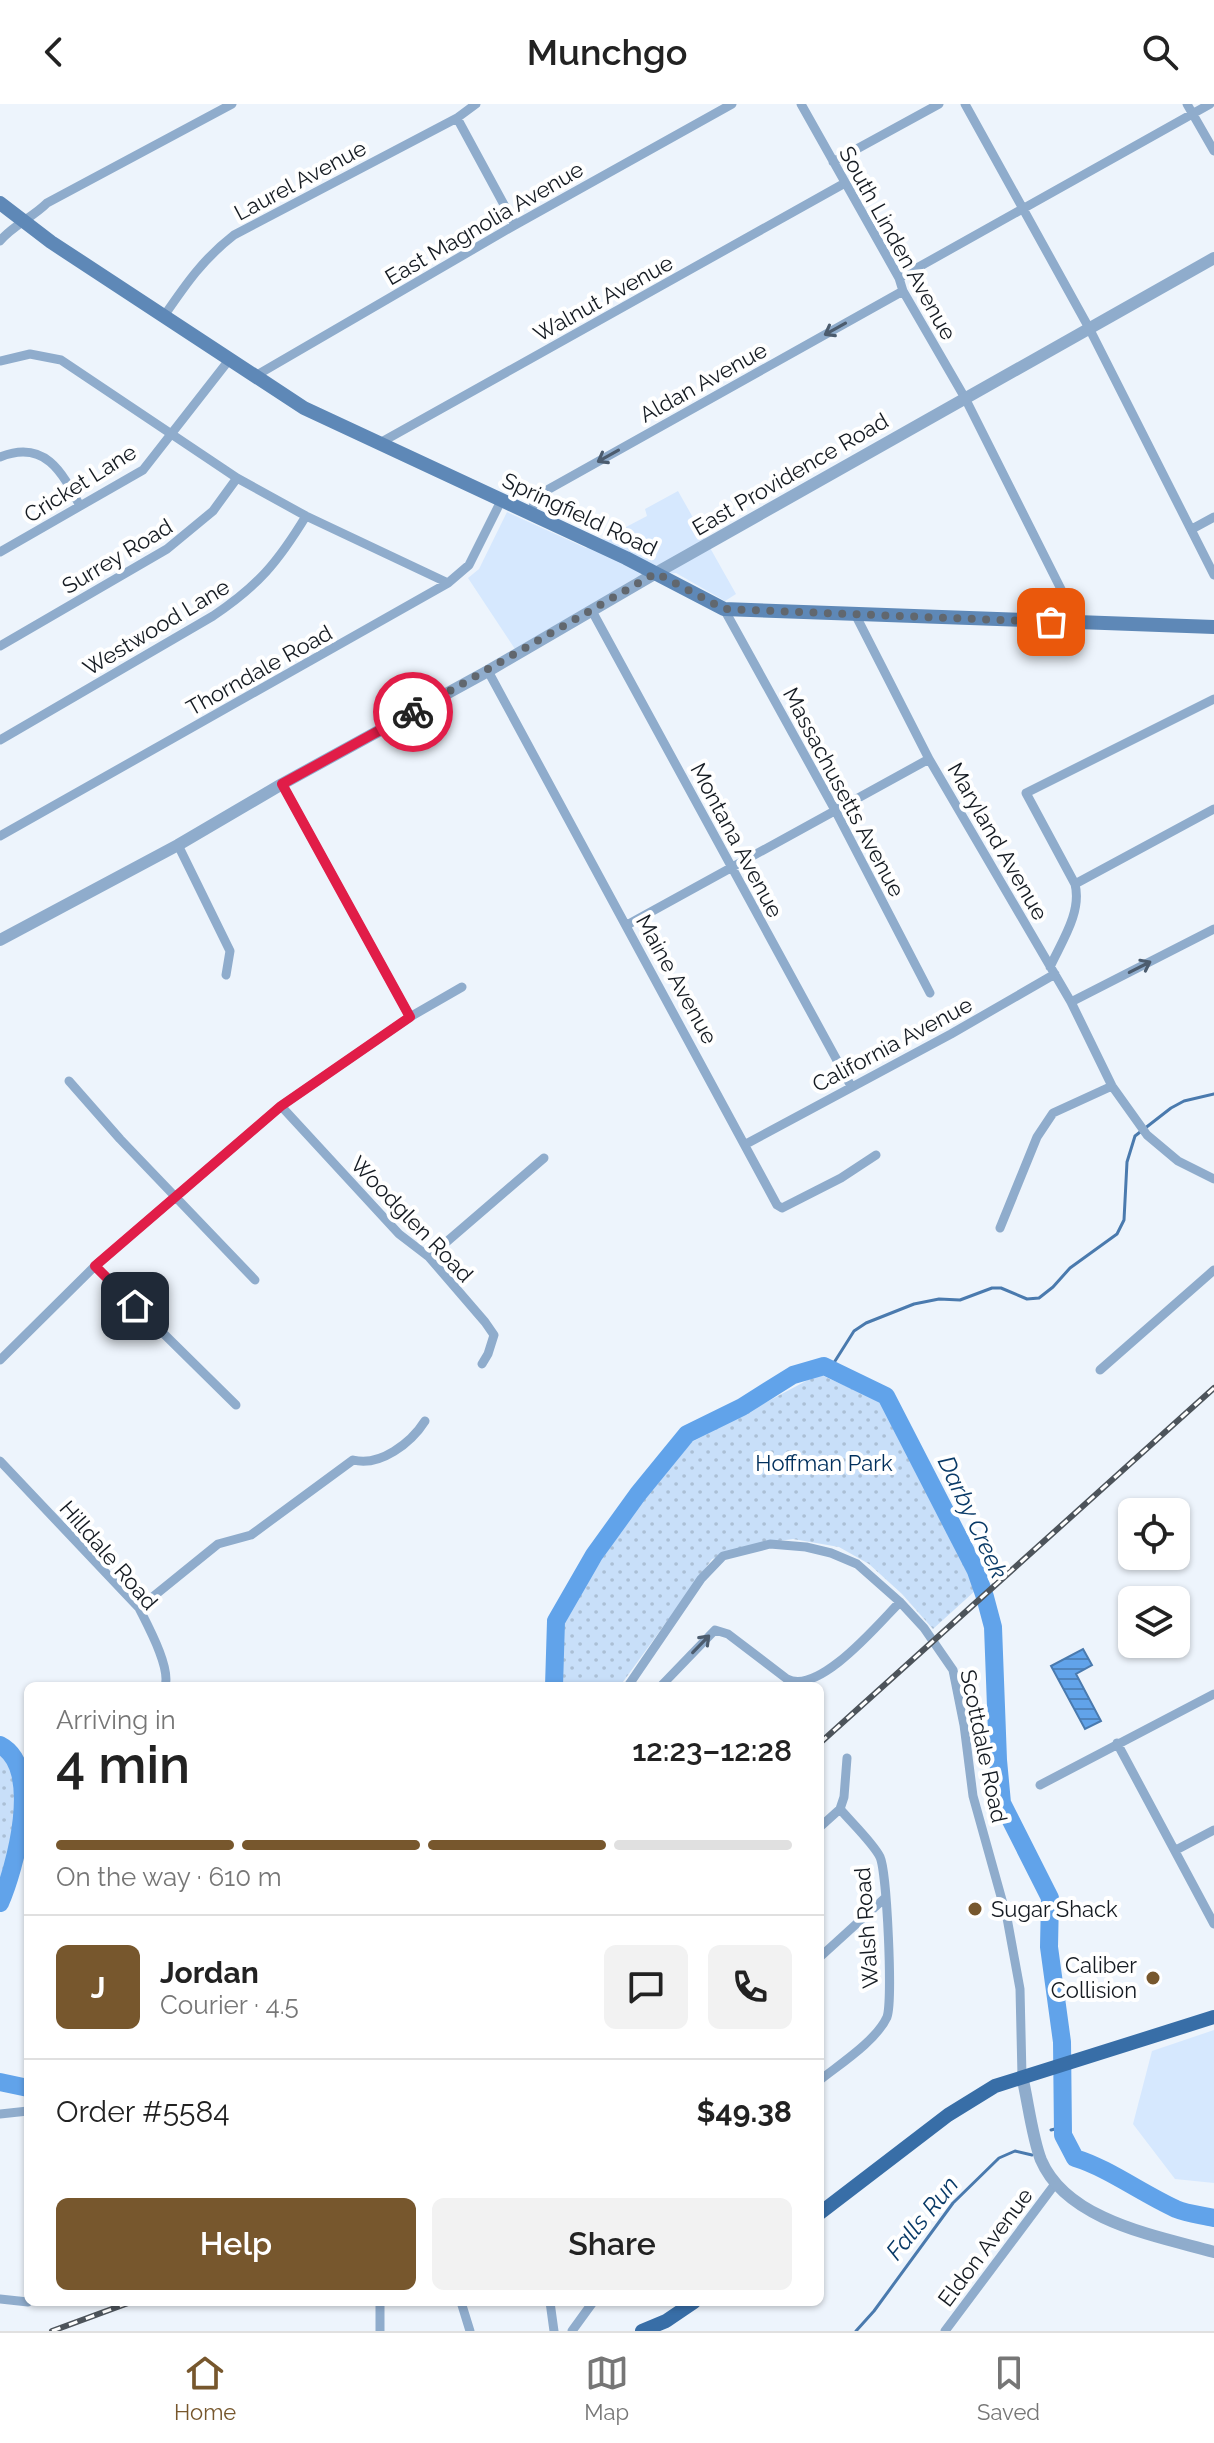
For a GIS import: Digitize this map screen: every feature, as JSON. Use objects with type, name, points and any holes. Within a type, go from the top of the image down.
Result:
[{"type":"main road","name":"Springfield Road","points":[[0,203],[23,222],[304,408],[656,573],[724,609],[1214,627]]},
{"type":"main road","points":[[824,2210],[948,2115],[995,2086],[1214,2017]]},
{"type":"main road","points":[[642,2331],[666,2321],[688,2306]]},
{"type":"street","points":[[0,241],[11,228],[47,203],[232,104]]},
{"type":"street","name":"Laurel Avenue","points":[[164,316],[198,267],[234,235],[457,118],[476,104]]},
{"type":"street","name":"East Magnolia Avenue","points":[[255,376],[732,104]]},
{"type":"street","name":"South Linden Avenue","points":[[801,104],[965,398],[1079,623]]},
{"type":"street","points":[[833,162],[939,104]]},
{"type":"street","points":[[965,104],[1089,328],[1214,575]]},
{"type":"street","points":[[899,278],[1023,209],[1189,109],[1210,104]]},
{"type":"street","points":[[1189,109],[1214,151]]},
{"type":"street","points":[[457,118],[515,225]]},
{"type":"street","name":"Walnut Avenue","points":[[378,444],[845,183]]},
{"type":"street","name":"East Providence Road","points":[[0,940],[178,845],[488,671],[1214,258]]},
{"type":"street","name":"Aldan Avenue","points":[[529,514],[537,499],[549,489],[903,291]]},
{"type":"street","points":[[0,361],[30,354],[61,360],[237,478],[306,516],[448,583]]},
{"type":"street","name":"Cricket Lane","points":[[0,552],[143,470],[229,360]]},
{"type":"street","points":[[0,457],[28,452],[49,460],[65,477],[80,506]]},
{"type":"street","name":"Surrey Road","points":[[0,646],[167,549],[213,511],[237,478]]},
{"type":"street","name":"Thorndale Road","points":[[0,836],[448,583],[469,565],[501,501]]},
{"type":"street","name":"Westwood Lane","points":[[0,740],[243,596],[269,571],[306,516]]},
{"type":"street","points":[[1192,529],[1214,517]]},
{"type":"street","name":"Massachusetts Avenue","points":[[724,609],[835,810],[930,993]]},
{"type":"street","name":"Montana Avenue","points":[[592,611],[851,1086]]},
{"type":"street","name":"Maryland Avenue","points":[[855,614],[929,759],[1071,1002],[1112,1086],[1147,1135],[1178,1161],[1214,1179]]},
{"type":"street","name":"Maine Avenue","points":[[488,671],[777,1205],[782,1208],[841,1178],[876,1155]]},
{"type":"street","points":[[1052,971],[1077,908],[1078,894],[1026,793],[1214,699]]},
{"type":"street","points":[[627,925],[929,759]]},
{"type":"street","points":[[282,784],[410,1017]]},
{"type":"street","points":[[1075,884],[1214,809]]},
{"type":"street","points":[[178,845],[230,951],[226,975]]},
{"type":"street","points":[[1071,1002],[1214,929]]},
{"type":"street","name":"California Avenue","points":[[746,1144],[951,1034],[1052,971]]},
{"type":"street","points":[[0,1360],[95,1266],[281,1106],[410,1017],[462,987]]},
{"type":"street","points":[[69,1081],[255,1280]]},
{"type":"street","points":[[1000,1228],[1037,1137],[1053,1113],[1112,1086]]},
{"type":"street","name":"Woodglen Road","points":[[281,1106],[399,1234],[429,1257],[494,1335],[482,1364]]},
{"type":"street","points":[[429,1257],[544,1158]]},
{"type":"street","points":[[95,1266],[236,1405]]},
{"type":"street","points":[[1100,1370],[1214,1270]]},
{"type":"street","points":[[139,1608],[218,1544],[251,1535],[353,1460],[363,1463],[388,1454],[419,1430],[425,1421]]},
{"type":"street","name":"Hilldale Road","points":[[0,1461],[139,1608],[151,1633],[166,1682]]},
{"type":"street","name":"Scottdale Road","points":[[631,1682],[701,1579],[723,1556],[770,1544],[831,1553],[857,1564],[900,1602],[924,1628],[953,1670],[973,1796],[1007,1918],[1020,1989],[1028,2074]]},
{"type":"street","points":[[665,1682],[715,1630],[728,1634],[793,1682],[808,1680],[857,1648],[900,1602]]},
{"type":"street","points":[[1040,1785],[1214,1694]]},
{"type":"street","points":[[1117,1743],[1214,1924]]},
{"type":"street","points":[[824,1823],[840,1809],[847,1758]]},
{"type":"street","name":"Walsh Road","points":[[824,2077],[877,2033],[888,2015],[890,1991],[886,1897],[880,1857],[840,1809]]},
{"type":"street","points":[[1176,1850],[1214,1830]]},
{"type":"street","points":[[824,1953],[886,1897]]},
{"type":"street","points":[[1028,2074],[1041,2159],[1055,2184],[1115,2224],[1214,2252]]},
{"type":"street","points":[[0,2114],[24,2111]]},
{"type":"street","name":"Eldon Avenue","points":[[945,2331],[1055,2184]]},
{"type":"street","points":[[0,2299],[24,2301]]},
{"type":"street","points":[[380,2306],[380,2331]]},
{"type":"street","points":[[462,2306],[470,2331]]},
{"type":"street","points":[[551,2306],[554,2331]]},
{"type":"street","points":[[572,2331],[590,2306]]},
{"type":"shaded area","points":[[678,491],[736,594],[725,601],[676,573],[637,577],[515,649],[468,578],[479,569],[507,512],[586,548],[647,516],[645,509]]},
{"type":"shaded area","points":[[1214,2030],[1214,2183],[1175,2179],[1133,2124],[1152,2051]]},
{"type":"green space","name":"Hoffman Park","points":[[819,1374],[883,1403],[976,1590],[933,1629],[902,1594],[869,1564],[839,1547],[793,1539],[771,1542],[712,1559],[623,1682],[558,1682],[561,1622],[637,1506],[692,1442]]},
{"type":"green space","points":[[0,1745],[13,1757],[20,1774],[23,1796],[18,1844],[0,1903]]},
{"type":"water","points":[[1083,1649],[1092,1665],[1076,1674],[1101,1721],[1085,1729],[1051,1666]]},
{"type":"waterway","points":[[830,1369],[854,1331],[914,1304],[939,1299],[960,1300],[992,1288],[1001,1288],[1027,1299],[1039,1298],[1070,1268],[1117,1234],[1124,1220],[1127,1162],[1135,1136],[1184,1101],[1214,1094]]},
{"type":"waterway","name":"Darby Creek","points":[[554,1682],[556,1621],[594,1555],[687,1434],[742,1407],[793,1375],[824,1366],[886,1396],[976,1571],[993,1627],[1002,1803],[1050,1898],[1049,1947],[1062,2042],[1063,2135],[1075,2158],[1176,2209],[1214,2218]]},
{"type":"waterway","name":"Darby Creek","points":[[0,1745],[13,1757],[20,1774],[23,1796],[18,1844],[0,1903]]},
{"type":"waterway","name":"Darby Creek","points":[[0,2082],[24,2087]]},
{"type":"waterway","points":[[1051,2130],[1063,2127]]},
{"type":"waterway","name":"Falls Run","points":[[856,2331],[953,2203],[999,2158],[1015,2151],[1032,2155]]},
{"type":"railway","points":[[824,1739],[1214,1388]]},
{"type":"railway","points":[[52,2331],[120,2306]]},
{"type":"way so far","points":[[413,712],[656,573],[724,609],[1051,622]]},
{"type":"place","name":"Sugar Shack","points":[[975,1909]]},
{"type":"place","name":"Caliber Collision","points":[[1153,1978]]},
{"type":"route","points":[[135,1306],[95,1266],[281,1106],[410,1017],[282,784],[413,712]]}]
